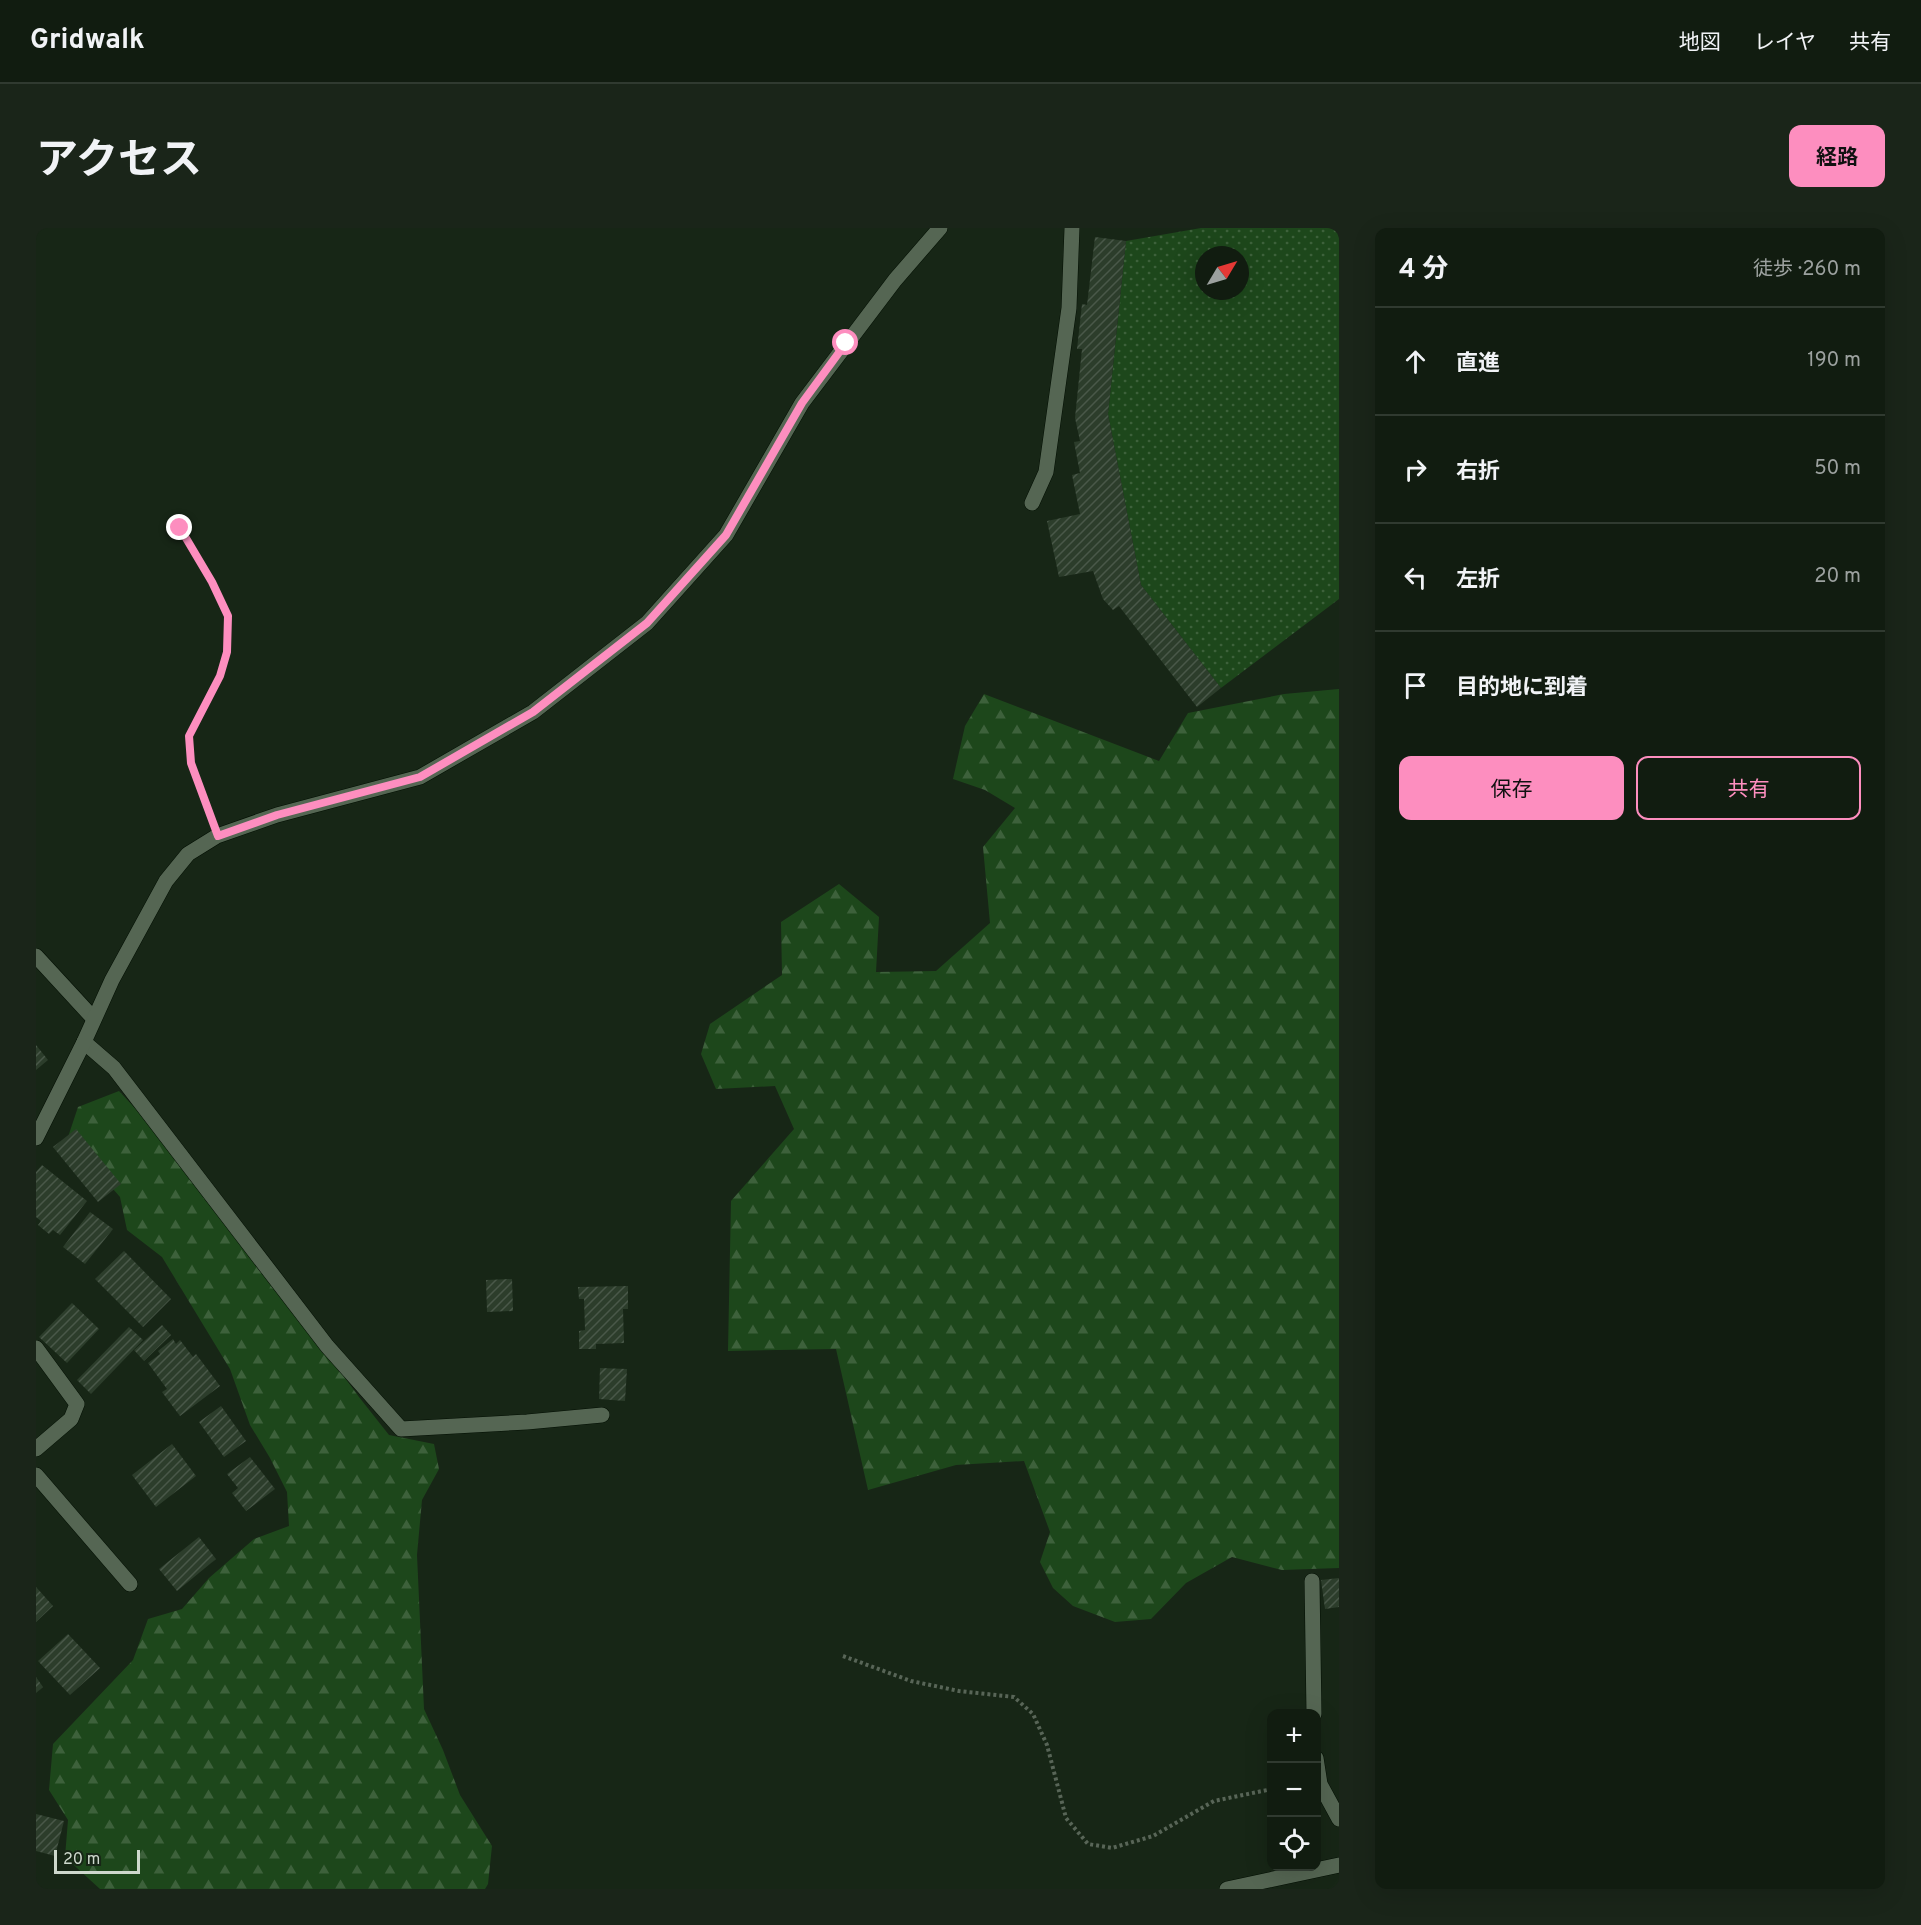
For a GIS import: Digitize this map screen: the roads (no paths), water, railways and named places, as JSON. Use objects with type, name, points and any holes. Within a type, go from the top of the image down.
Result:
[{"type":"street","points":[[36,1138],[112,980],[166,881],[188,854],[218,836],[277,815],[420,777],[533,712],[647,623],[726,535],[802,403],[895,280],[940,228]]},
{"type":"street","points":[[1032,503],[1046,472],[1069,308],[1072,228]]},
{"type":"street","points":[[36,957],[94,1019]]},
{"type":"street","points":[[84,1042],[114,1068],[327,1346],[401,1429],[602,1415]]},
{"type":"street","points":[[36,1348],[77,1404],[71,1419],[36,1449]]},
{"type":"street","points":[[36,1475],[130,1584]]},
{"type":"street","points":[[1312,1581],[1314,1709]]},
{"type":"street","points":[[1318,1763],[1320,1784],[1339,1819]]},
{"type":"street","points":[[1227,1889],[1339,1865]]}]
